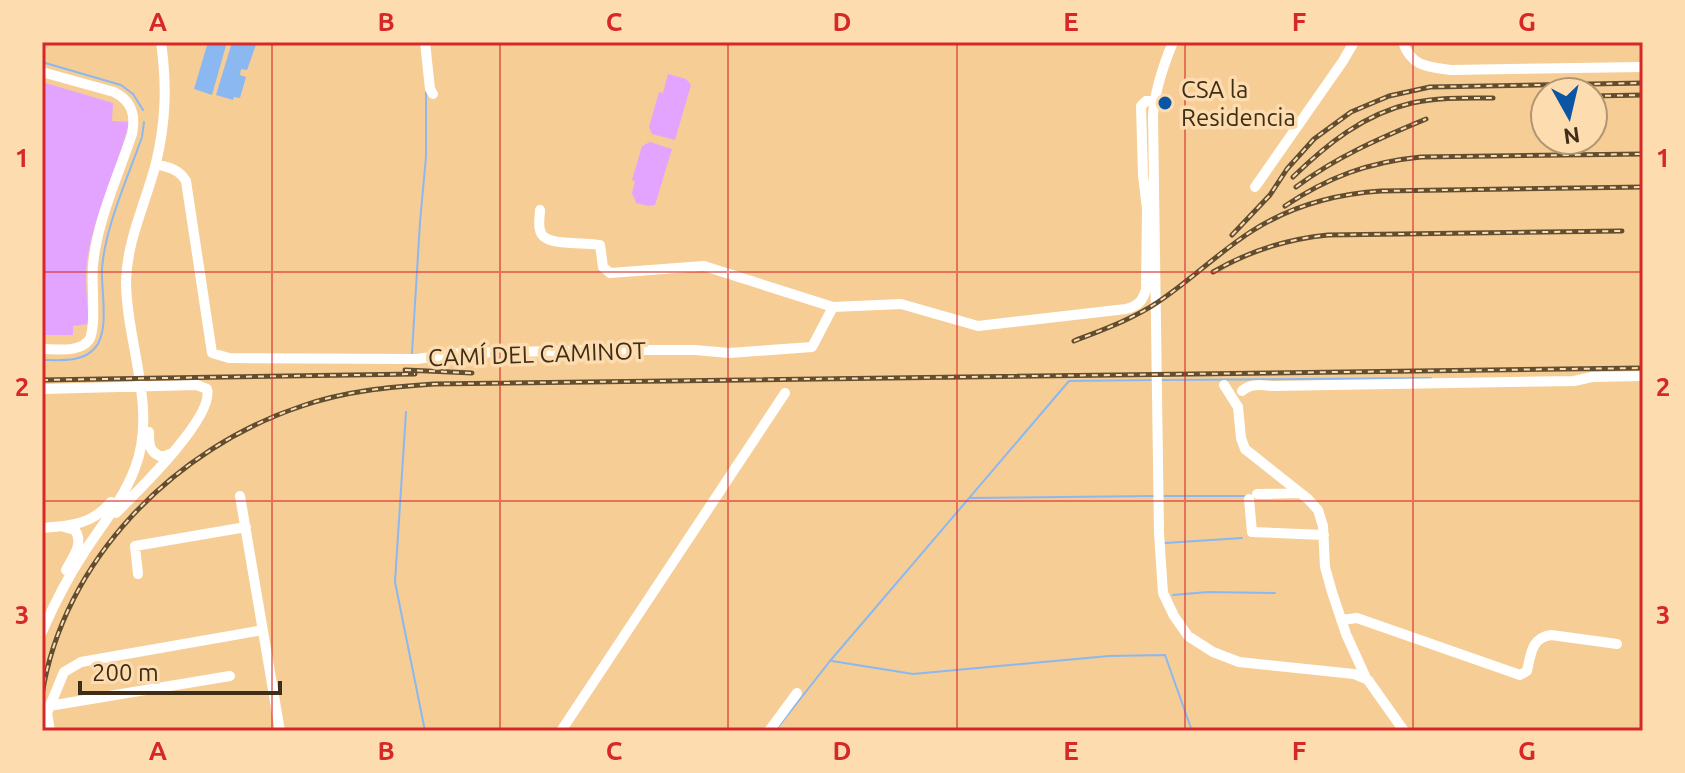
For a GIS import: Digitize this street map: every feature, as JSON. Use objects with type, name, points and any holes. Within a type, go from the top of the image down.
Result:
[{"type":"street","points":[[42,632],[70,575],[119,500],[135,468],[142,442],[143,409],[128,310],[127,268],[133,234],[156,164],[165,119],[161,42]]},
{"type":"street","points":[[425,42],[433,94]]},
{"type":"street","points":[[1173,42],[1154,101],[1153,127],[1158,517],[1163,593],[1188,636],[1213,652],[1239,662],[1354,674],[1366,678]]},
{"type":"street","points":[[1255,187],[1354,42]]},
{"type":"street","points":[[1343,61],[1361,42]]},
{"type":"street","points":[[1403,42],[1413,59],[1431,68],[1643,67]]},
{"type":"street","points":[[42,72],[122,96],[130,105],[134,122],[94,251],[93,333],[79,347],[42,349]]},
{"type":"street","points":[[540,210],[540,232],[545,239],[600,245],[603,267],[610,273],[704,266],[833,307],[901,304],[970,325],[987,326],[1126,309],[1138,304],[1145,295],[1147,209],[1142,165],[1141,106],[1146,101],[1154,101]]},
{"type":"street","name":"CAMÍ DEL CAMINOT","points":[[156,164],[174,169],[186,181],[212,353],[229,358],[417,359],[460,353],[632,350],[729,353],[812,347],[833,307]]},
{"type":"street","points":[[1242,391],[1255,385],[1574,381],[1592,377],[1643,376]]},
{"type":"street","points":[[42,389],[197,385],[209,392],[208,400],[194,425],[175,452],[100,529]]},
{"type":"street","points":[[1224,385],[1238,407],[1245,449],[1318,510],[1324,535],[1325,567],[1341,620],[1366,678],[1404,731]]},
{"type":"street","points":[[561,731],[785,393]]},
{"type":"street","points":[[143,409],[152,452],[162,457],[175,452]]},
{"type":"street","points":[[42,528],[87,522],[101,513],[135,468]]},
{"type":"street","points":[[1299,493],[1253,497],[1252,532],[1324,535]]},
{"type":"street","points":[[240,496],[280,731]]},
{"type":"street","points":[[52,609],[59,583],[79,541],[75,530],[62,527]]},
{"type":"street","points":[[138,574],[135,546],[246,527]]},
{"type":"street","points":[[1341,620],[1357,618],[1520,675],[1527,671],[1534,642],[1542,636],[1617,644]]},
{"type":"street","points":[[50,731],[47,713],[64,672],[81,662],[263,630]]},
{"type":"street","points":[[49,706],[230,676]]},
{"type":"street","points":[[769,731],[797,693]]},
{"type":"shaded area","points":[[668,74],[686,79],[691,85],[675,140],[652,134],[649,127]]},
{"type":"shaded area","points":[[42,82],[113,103],[112,121],[129,122],[88,255],[89,324],[73,326],[73,335],[42,335]]},
{"type":"shaded area","points":[[650,142],[672,149],[655,205],[648,206],[636,203],[632,193],[635,182],[632,180],[642,146]]},
{"type":"water","points":[[208,42],[227,42],[212,95],[194,89]]},
{"type":"water","points":[[232,42],[257,42],[247,70],[241,69],[240,75],[246,77],[240,98],[234,97],[233,100],[216,95]]},
{"type":"waterway","points":[[42,62],[121,85],[133,94],[143,110]]},
{"type":"waterway","points":[[412,353],[426,157],[426,91]]},
{"type":"waterway","points":[[42,360],[70,360],[84,356],[100,341],[104,321],[104,253],[118,202],[142,137],[144,122]]},
{"type":"waterway","points":[[1161,380],[1431,378]]},
{"type":"waterway","points":[[775,731],[830,661],[1069,381],[1151,380]]},
{"type":"waterway","points":[[406,412],[395,582],[425,731]]},
{"type":"waterway","points":[[970,498],[1154,496]]},
{"type":"waterway","points":[[1164,496],[1246,496]]},
{"type":"waterway","points":[[1165,543],[1242,538]]},
{"type":"waterway","points":[[1173,595],[1275,593]]},
{"type":"waterway","points":[[832,661],[913,674],[1109,656],[1165,655],[1192,731]]},
{"type":"railway","points":[[1232,235],[1270,195],[1287,169],[1314,139],[1351,112],[1389,96],[1430,87],[1643,83]]},
{"type":"railway","points":[[1609,96],[1643,95]]},
{"type":"railway","points":[[1293,177],[1347,132],[1394,108],[1432,100],[1493,98]]},
{"type":"railway","points":[[1296,187],[1343,157],[1426,119]]},
{"type":"railway","points":[[1285,206],[1350,172],[1402,159],[1643,154]]},
{"type":"railway","points":[[1074,341],[1148,308],[1252,231],[1314,203],[1381,191],[1643,187]]},
{"type":"railway","points":[[1213,272],[1269,247],[1328,235],[1622,231]]},
{"type":"railway","points":[[42,695],[54,646],[74,599],[100,555],[132,516],[169,480],[211,450],[255,425],[302,406],[351,393],[434,384],[1643,368]]},
{"type":"railway","points":[[405,370],[472,373]]},
{"type":"railway","points":[[42,380],[415,374]]},
{"type":"place","name":"CSA la Residencia","points":[[1165,103]]}]
